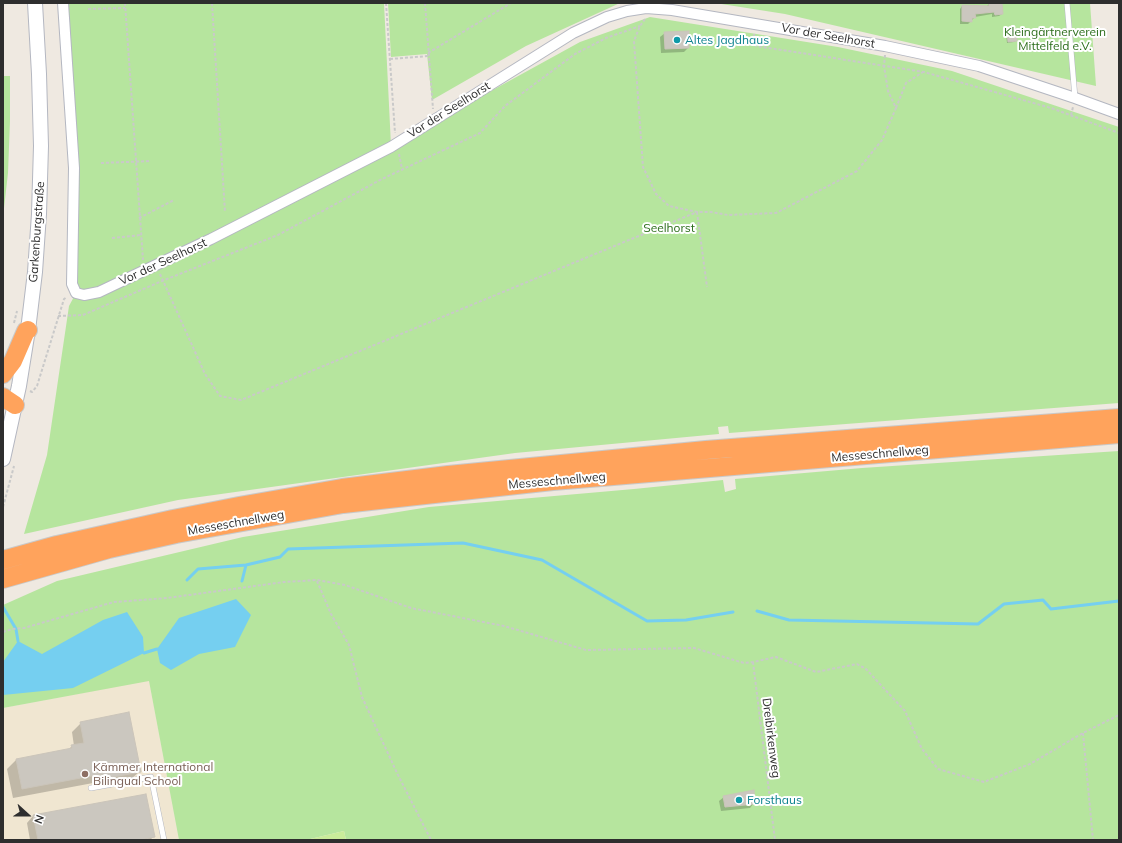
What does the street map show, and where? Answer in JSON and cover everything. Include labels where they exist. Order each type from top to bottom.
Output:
[{"type":"highway","points":[[3,374],[13,361],[26,331],[21,328]]},
{"type":"highway","name":"Messeschnellweg","points":[[3,560],[63,543],[173,518],[350,487],[508,469],[706,450],[1119,418]]},
{"type":"highway","name":"Messeschnellweg","points":[[3,579],[109,549],[176,534],[351,503],[553,481],[1119,434]]},
{"type":"main road","name":"Garkenburgstraße","points":[[3,459],[7,403],[36,258],[41,154],[35,3]]},
{"type":"street","points":[[63,3],[74,168],[72,284],[76,293]]},
{"type":"street","name":"Vor der Seelhorst","points":[[76,293],[84,295],[99,292],[260,215],[396,143],[573,34],[608,17],[627,11],[646,8],[672,10],[885,46],[979,66],[1119,114]]},
{"type":"lane","points":[[1068,3],[1075,98]]},
{"type":"lane","points":[[91,788],[151,777],[164,840]]},
{"type":"path","points":[[125,3],[143,260]]},
{"type":"path","points":[[212,3],[225,212]]},
{"type":"path","points":[[386,3],[396,143],[402,169]]},
{"type":"path","points":[[425,3],[434,121]]},
{"type":"path","points":[[428,53],[511,3]]},
{"type":"path","points":[[88,10],[126,8]]},
{"type":"path","points":[[646,8],[648,14],[640,26],[634,41],[643,167],[656,194],[670,206],[697,212],[728,214],[776,213],[857,171],[882,140],[906,83],[924,72]]},
{"type":"path","points":[[752,23],[756,46],[924,72],[1051,108],[1119,133]]},
{"type":"path","points":[[58,316],[83,315],[162,281],[278,235],[382,179],[480,133],[505,106],[575,54],[606,38],[640,26]]},
{"type":"path","points":[[885,46],[884,66],[888,91],[896,108]]},
{"type":"path","points":[[390,59],[429,56]]},
{"type":"path","points":[[101,163],[151,161]]},
{"type":"path","points":[[140,218],[174,200]]},
{"type":"path","points":[[156,265],[205,374],[220,396],[241,400],[697,212]]},
{"type":"path","points":[[697,212],[706,288]]},
{"type":"path","points":[[112,238],[141,236]]},
{"type":"path","points":[[30,392],[32,392],[37,386],[64,299],[76,293]]},
{"type":"path","points":[[18,309],[21,328]]},
{"type":"path","points":[[317,580],[331,614],[350,645],[362,697],[397,773],[431,840]]},
{"type":"path","points":[[3,632],[12,629],[24,628],[114,602],[166,598],[284,582],[317,580],[345,585],[411,608],[504,626],[586,650],[694,648],[744,663],[776,657],[816,672],[857,664],[866,669],[905,711],[922,749],[938,769],[984,782],[1030,764],[1083,733],[1119,715]]},
{"type":"path","name":"Dreibirkenweg","points":[[753,662],[775,840]]},
{"type":"path","points":[[1083,733],[1093,840]]},
{"type":"shaded area","name":"Kämmer International Bilingual School","points":[[149,680],[179,840],[3,840],[3,708]]},
{"type":"green space","name":"Seelhorst","points":[[63,3],[384,3],[391,146],[580,42],[650,17],[838,47],[952,71],[1119,127],[1119,403],[729,433],[728,426],[718,427],[719,434],[515,453],[178,500],[24,534],[47,455],[69,306],[76,293],[74,168]]},
{"type":"green space","points":[[388,3],[620,3],[526,46],[432,100],[427,54],[391,57]]},
{"type":"green space","name":"Kleingärtnerverein Mittelfeld e.V.","points":[[715,3],[1090,3],[1096,86],[785,14]]},
{"type":"green space","points":[[3,76],[10,76],[10,121],[8,173],[3,217]]},
{"type":"green space","points":[[1119,451],[1119,840],[346,840],[344,831],[306,840],[179,840],[149,681],[3,708],[3,605],[57,581],[243,537],[429,507],[723,480],[725,492],[736,489],[735,479],[862,468]]},
{"type":"green space","points":[[344,831],[346,840],[306,840]]},
{"type":"water","points":[[236,599],[251,615],[235,647],[199,654],[171,670],[160,663],[157,649],[179,618]]},
{"type":"water","points":[[127,612],[143,637],[144,653],[73,688],[3,695],[3,662],[18,641],[42,654],[103,620]]},
{"type":"building","points":[[989,3],[1002,3],[1003,14],[995,15],[994,12],[975,14],[976,18],[972,18],[972,22],[962,21],[962,5],[989,6]]},
{"type":"building","points":[[1016,30],[1017,41],[1008,42],[1007,31]]},
{"type":"building","name":"Altes Jagdhaus","points":[[689,31],[689,48],[665,49],[664,32]]},
{"type":"building","points":[[129,712],[141,772],[102,779],[102,774],[22,789],[16,759],[72,748],[71,745],[84,743],[80,722]]},
{"type":"building","name":"Forsthaus","points":[[754,790],[755,804],[725,807],[723,796]]},
{"type":"building","points":[[146,794],[155,837],[140,840],[38,840],[33,815]]},
{"type":"waterway","points":[[242,581],[246,565],[280,557],[288,549],[463,543],[542,560],[647,621],[686,620],[733,612]]},
{"type":"waterway","points":[[187,580],[198,569],[246,565]]},
{"type":"waterway","points":[[757,611],[789,620],[978,624],[1004,604],[1043,600],[1051,609],[1119,601]]},
{"type":"waterway","points":[[3,607],[16,629],[18,641]]},
{"type":"waterway","points":[[144,653],[157,649]]},
{"type":"place","name":"Altes Jagdhaus","points":[[677,40]]},
{"type":"place","name":"Kämmer International Bilingual School","points":[[85,774]]},
{"type":"place","name":"Forsthaus","points":[[739,800]]}]
